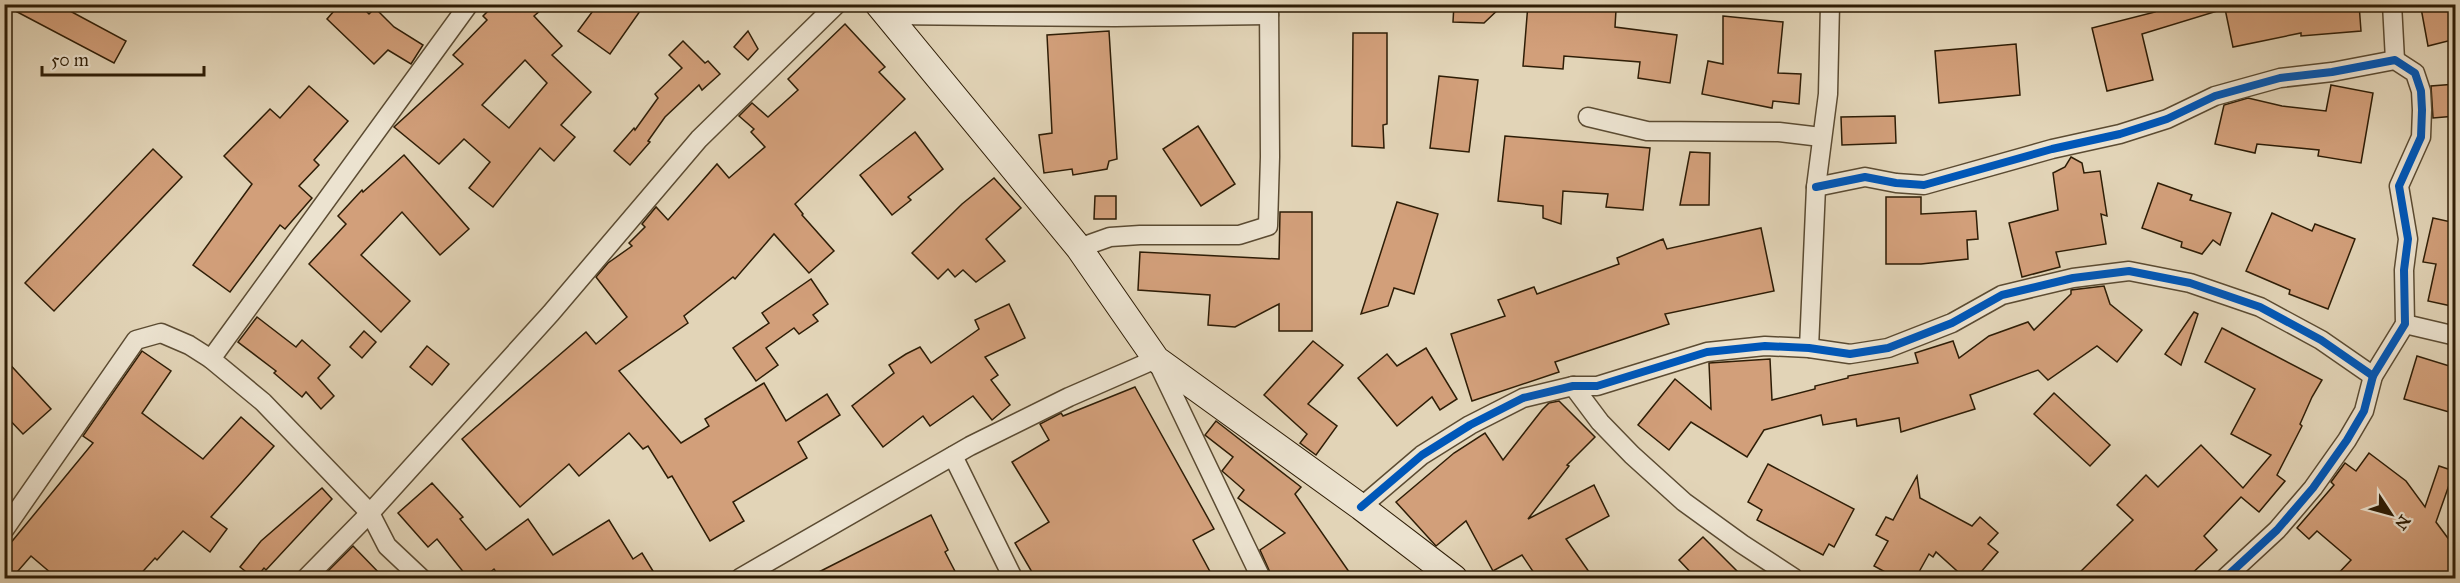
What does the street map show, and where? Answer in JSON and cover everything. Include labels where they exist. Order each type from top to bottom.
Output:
[{"type":"street","points":[[211,359],[469,4]]},
{"type":"street","points":[[306,579],[370,513],[551,313],[699,139],[837,4]]},
{"type":"street","points":[[1809,348],[1816,187],[1828,93],[1830,4]]},
{"type":"street","points":[[2392,4],[2395,60]]},
{"type":"street","points":[[882,10],[1115,17],[1269,10],[1268,226],[1239,235],[1110,237],[1079,248]]},
{"type":"street","points":[[882,10],[1079,248],[1156,359],[1260,579]]},
{"type":"street","points":[[1816,187],[1865,177],[1924,185],[2052,149],[2120,134],[2167,119],[2215,96],[2269,81],[2395,60],[2415,73],[2421,92],[2421,137],[2399,186],[2408,239],[2404,270],[2405,324],[2373,376],[2364,411],[2347,440],[2313,488],[2277,530],[2225,579]]},
{"type":"street","points":[[1588,117],[1647,131],[1779,132],[1821,137]]},
{"type":"street","points":[[1361,507],[1422,455],[1470,425],[1523,398],[1573,386],[1597,386],[1707,352],[1765,346],[1809,348],[1850,354],[1888,348],[1952,323],[2002,295],[2073,278],[2129,271],[2190,282],[2260,307],[2320,340],[2373,376]]},
{"type":"street","points":[[2405,324],[2456,336]]},
{"type":"street","points":[[4,530],[136,340],[161,333],[189,345],[211,359],[263,402],[370,513],[387,546],[421,579]]},
{"type":"street","points":[[740,579],[953,456],[1069,397],[1156,359]]},
{"type":"street","points":[[1156,359],[1361,507],[1454,579]]},
{"type":"street","points":[[1573,386],[1600,422],[1632,455],[1684,502],[1794,579]]},
{"type":"street","points":[[953,456],[1013,579]]},
{"type":"building","points":[[57,4],[126,41],[114,63],[4,5]]},
{"type":"building","points":[[340,4],[359,4],[369,14],[375,8],[394,27],[423,45],[411,64],[388,50],[374,64],[327,19]]},
{"type":"building","points":[[495,4],[548,4],[534,16],[562,46],[552,55],[591,92],[561,125],[575,137],[554,161],[540,148],[493,207],[469,188],[490,162],[464,139],[439,164],[394,127],[463,64],[453,55],[487,20],[483,16]],"holes":[[[525,60],[547,83],[509,128],[482,105]]]},
{"type":"building","points":[[598,4],[645,4],[610,54],[578,31]]},
{"type":"building","points":[[1454,4],[1504,4],[1484,23],[1453,22]]},
{"type":"building","points":[[1528,4],[1568,4],[1568,6],[1616,10],[1615,27],[1677,35],[1670,83],[1638,78],[1640,62],[1564,56],[1563,69],[1523,66]]},
{"type":"building","points":[[2153,4],[2224,4],[2224,9],[2142,34],[2153,80],[2107,91],[2092,28],[2155,12]]},
{"type":"building","points":[[2224,4],[2359,4],[2361,31],[2301,36],[2301,33],[2233,47]]},
{"type":"building","points":[[2437,4],[2456,4],[2456,39],[2428,46],[2421,8]]},
{"type":"building","points":[[1723,16],[1783,22],[1778,73],[1801,74],[1799,104],[1773,101],[1772,108],[1702,94],[1708,61],[1723,64]]},
{"type":"building","points":[[845,24],[885,67],[879,72],[905,99],[795,204],[834,251],[809,273],[774,234],[735,279],[733,277],[684,316],[688,323],[619,371],[681,443],[709,426],[705,419],[764,383],[786,421],[827,394],[840,415],[798,442],[807,458],[733,502],[744,521],[710,541],[672,476],[668,478],[648,446],[643,449],[629,433],[579,476],[569,464],[520,507],[462,439],[586,332],[596,344],[627,317],[596,277],[608,263],[632,246],[629,243],[645,227],[642,224],[656,207],[668,220],[717,164],[729,178],[765,147],[751,132],[754,129],[739,116],[752,103],[768,117],[798,90],[788,79]]},
{"type":"building","points":[[748,31],[758,49],[748,60],[734,47]]},
{"type":"building","points":[[1109,31],[1117,159],[1109,161],[1107,169],[1073,175],[1072,169],[1044,173],[1039,135],[1052,133],[1047,35]]},
{"type":"building","points":[[1353,33],[1387,33],[1387,124],[1383,125],[1384,148],[1352,146]]},
{"type":"building","points":[[683,41],[720,74],[702,90],[699,85],[665,117],[648,141],[650,142],[630,165],[614,151],[634,128],[635,130],[658,98],[655,94],[682,68],[669,55]]},
{"type":"building","points":[[2016,44],[2020,95],[1939,103],[1935,51]]},
{"type":"building","points":[[1439,76],[1478,80],[1469,152],[1430,148]]},
{"type":"building","points":[[2456,84],[2456,116],[2433,118],[2431,86]]},
{"type":"building","points":[[2331,85],[2373,93],[2361,163],[2318,156],[2319,150],[2257,144],[2255,153],[2215,144],[2224,105],[2248,98],[2282,106],[2326,111]]},
{"type":"building","points":[[309,86],[348,121],[314,160],[319,165],[299,186],[312,198],[285,229],[280,225],[230,292],[193,265],[252,184],[224,156],[270,109],[280,118]]},
{"type":"building","points":[[1895,116],[1896,143],[1842,145],[1841,117]]},
{"type":"building","points":[[1198,126],[1235,184],[1201,206],[1163,149]]},
{"type":"building","points":[[915,132],[943,169],[908,197],[911,200],[892,215],[860,175]]},
{"type":"building","points":[[1505,136],[1650,148],[1643,210],[1606,207],[1608,194],[1563,191],[1561,224],[1543,218],[1543,206],[1498,201]]},
{"type":"building","points":[[153,149],[182,177],[54,311],[25,283]]},
{"type":"building","points":[[1690,152],[1710,153],[1709,205],[1680,205]]},
{"type":"building","points":[[404,155],[469,229],[440,255],[402,212],[361,255],[410,301],[381,332],[309,264],[346,224],[338,216],[362,190],[363,192]]},
{"type":"building","points":[[2071,157],[2082,163],[2084,173],[2100,171],[2107,216],[2101,214],[2106,244],[2056,252],[2060,267],[2022,277],[2009,223],[2058,210],[2053,173],[2065,167]]},
{"type":"building","points":[[994,178],[1021,208],[986,239],[1005,261],[976,282],[963,270],[955,277],[948,269],[938,279],[912,253],[962,204]]},
{"type":"building","points":[[2158,183],[2192,195],[2190,200],[2231,213],[2220,245],[2213,240],[2202,254],[2181,247],[2182,242],[2142,228]]},
{"type":"building","points":[[1095,196],[1116,196],[1116,219],[1094,219]]},
{"type":"building","points":[[1886,197],[1921,197],[1921,214],[1976,211],[1978,239],[1967,240],[1968,259],[1921,264],[1886,264]]},
{"type":"building","points":[[1397,202],[1438,214],[1414,294],[1394,288],[1388,306],[1361,314]]},
{"type":"building","points":[[1280,212],[1312,212],[1312,331],[1279,331],[1279,304],[1235,327],[1208,325],[1210,295],[1138,290],[1140,252],[1279,259]]},
{"type":"building","points":[[2272,213],[2312,231],[2315,224],[2355,239],[2328,309],[2289,294],[2290,290],[2246,271]]},
{"type":"building","points":[[2433,218],[2456,223],[2456,307],[2428,301],[2436,264],[2423,262]]},
{"type":"building","points":[[1761,228],[1774,291],[1665,314],[1669,324],[1555,362],[1559,372],[1472,401],[1451,334],[1505,316],[1498,300],[1534,287],[1537,294],[1619,264],[1617,258],[1663,239],[1667,249]]},
{"type":"building","points":[[811,279],[828,304],[813,315],[818,321],[799,334],[794,328],[766,348],[778,365],[756,381],[733,348],[769,323],[762,313]]},
{"type":"building","points":[[2104,286],[2110,304],[2142,330],[2117,362],[2097,346],[2048,380],[2038,370],[1970,395],[1975,409],[1901,432],[1899,418],[1857,426],[1856,419],[1823,425],[1821,415],[1764,430],[1747,457],[1691,422],[1669,450],[1638,425],[1675,379],[1711,409],[1709,363],[1770,359],[1772,400],[1815,389],[1815,386],[1848,378],[1848,376],[1918,363],[1915,353],[1953,341],[1959,358],[1989,336],[2028,322],[2034,330],[2071,294],[2071,290]]},
{"type":"building","points":[[1009,304],[1025,338],[985,357],[998,375],[991,380],[1010,405],[992,420],[973,396],[930,426],[923,416],[883,447],[852,406],[894,373],[889,365],[920,347],[931,363],[979,329],[975,320]]},
{"type":"building","points":[[2194,312],[2198,314],[2181,365],[2165,354]]},
{"type":"building","points":[[257,317],[296,347],[302,340],[330,365],[318,378],[334,396],[321,409],[306,392],[302,397],[274,373],[276,371],[238,342]]},
{"type":"building","points":[[2222,328],[2322,380],[2277,475],[2285,481],[2259,512],[2241,497],[2204,536],[2217,550],[2186,579],[2073,579],[2133,520],[2117,505],[2146,475],[2158,487],[2201,445],[2243,488],[2271,455],[2231,434],[2255,389],[2205,362]]},
{"type":"building","points":[[364,331],[376,342],[362,358],[350,347]]},
{"type":"building","points":[[1313,341],[1343,365],[1308,404],[1337,426],[1316,455],[1300,443],[1307,434],[1264,395]]},
{"type":"building","points":[[427,346],[449,364],[432,385],[410,367]]},
{"type":"building","points":[[1426,348],[1457,399],[1440,410],[1432,397],[1397,426],[1358,378],[1387,354],[1397,366]]},
{"type":"building","points":[[142,351],[171,371],[142,413],[203,459],[241,417],[274,446],[211,517],[227,529],[210,552],[183,531],[136,579],[58,579],[31,556],[11,579],[4,579],[4,551],[93,443],[83,436]]},
{"type":"building","points":[[2417,356],[2456,368],[2456,414],[2404,399]]},
{"type":"building","points":[[4,358],[51,409],[23,434],[4,414]]},
{"type":"building","points":[[1135,387],[1214,529],[1193,540],[1214,579],[1036,579],[1015,543],[1049,522],[1012,462],[1049,440],[1040,424],[1061,413],[1063,416]]},
{"type":"building","points":[[2054,393],[2110,445],[2090,466],[2034,414]]},
{"type":"building","points":[[1559,401],[1595,437],[1567,465],[1569,466],[1528,519],[1594,485],[1609,516],[1566,539],[1594,579],[1538,579],[1522,555],[1493,571],[1466,521],[1436,546],[1396,502],[1454,453],[1485,433],[1503,460],[1542,410],[1549,403]]},
{"type":"building","points":[[1216,421],[1301,487],[1295,494],[1354,579],[1273,579],[1260,550],[1285,533],[1238,498],[1244,490],[1222,471],[1233,457],[1205,435]]},
{"type":"building","points":[[2369,453],[2406,481],[2425,507],[2439,466],[2454,471],[2436,522],[2456,549],[2456,579],[2333,579],[2351,560],[2317,531],[2309,539],[2297,528],[2334,485],[2331,482],[2345,463],[2356,471]]},
{"type":"building","points":[[1768,464],[1854,509],[1834,547],[1829,544],[1823,555],[1757,520],[1762,510],[1748,502]]},
{"type":"building","points":[[1917,476],[1920,498],[1972,526],[1980,517],[1998,533],[1988,544],[1998,552],[1975,579],[1966,579],[1936,552],[1933,557],[1929,554],[1915,579],[1898,579],[1874,566],[1888,541],[1876,535],[1886,517],[1893,520]]},
{"type":"building","points":[[432,483],[463,517],[460,519],[486,550],[528,519],[553,555],[609,520],[633,559],[642,553],[653,571],[641,579],[501,579],[494,569],[482,579],[469,579],[437,539],[428,547],[398,513]]},
{"type":"building","points":[[322,488],[332,499],[266,570],[264,568],[255,579],[240,567],[261,541]]},
{"type":"building","points":[[931,515],[948,550],[945,552],[959,579],[805,579]]},
{"type":"building","points":[[1703,537],[1745,579],[1697,579],[1679,560]]},
{"type":"building","points":[[353,546],[385,579],[331,579],[326,573]]},
{"type":"cycle path","points":[[1816,187],[1865,177],[1924,185],[2052,149],[2120,134],[2167,119],[2215,96],[2280,78],[2332,72],[2395,60],[2415,73],[2421,91],[2421,137],[2399,186],[2408,239],[2404,270],[2405,324],[2373,376],[2364,411],[2347,440],[2313,488],[2277,530],[2225,578]]},
{"type":"cycle path","points":[[1361,507],[1422,455],[1470,425],[1523,398],[1573,386],[1597,386],[1707,352],[1765,346],[1809,348],[1850,354],[1888,348],[1952,323],[2002,295],[2073,278],[2129,271],[2190,283],[2260,307],[2321,340],[2373,376]]}]
